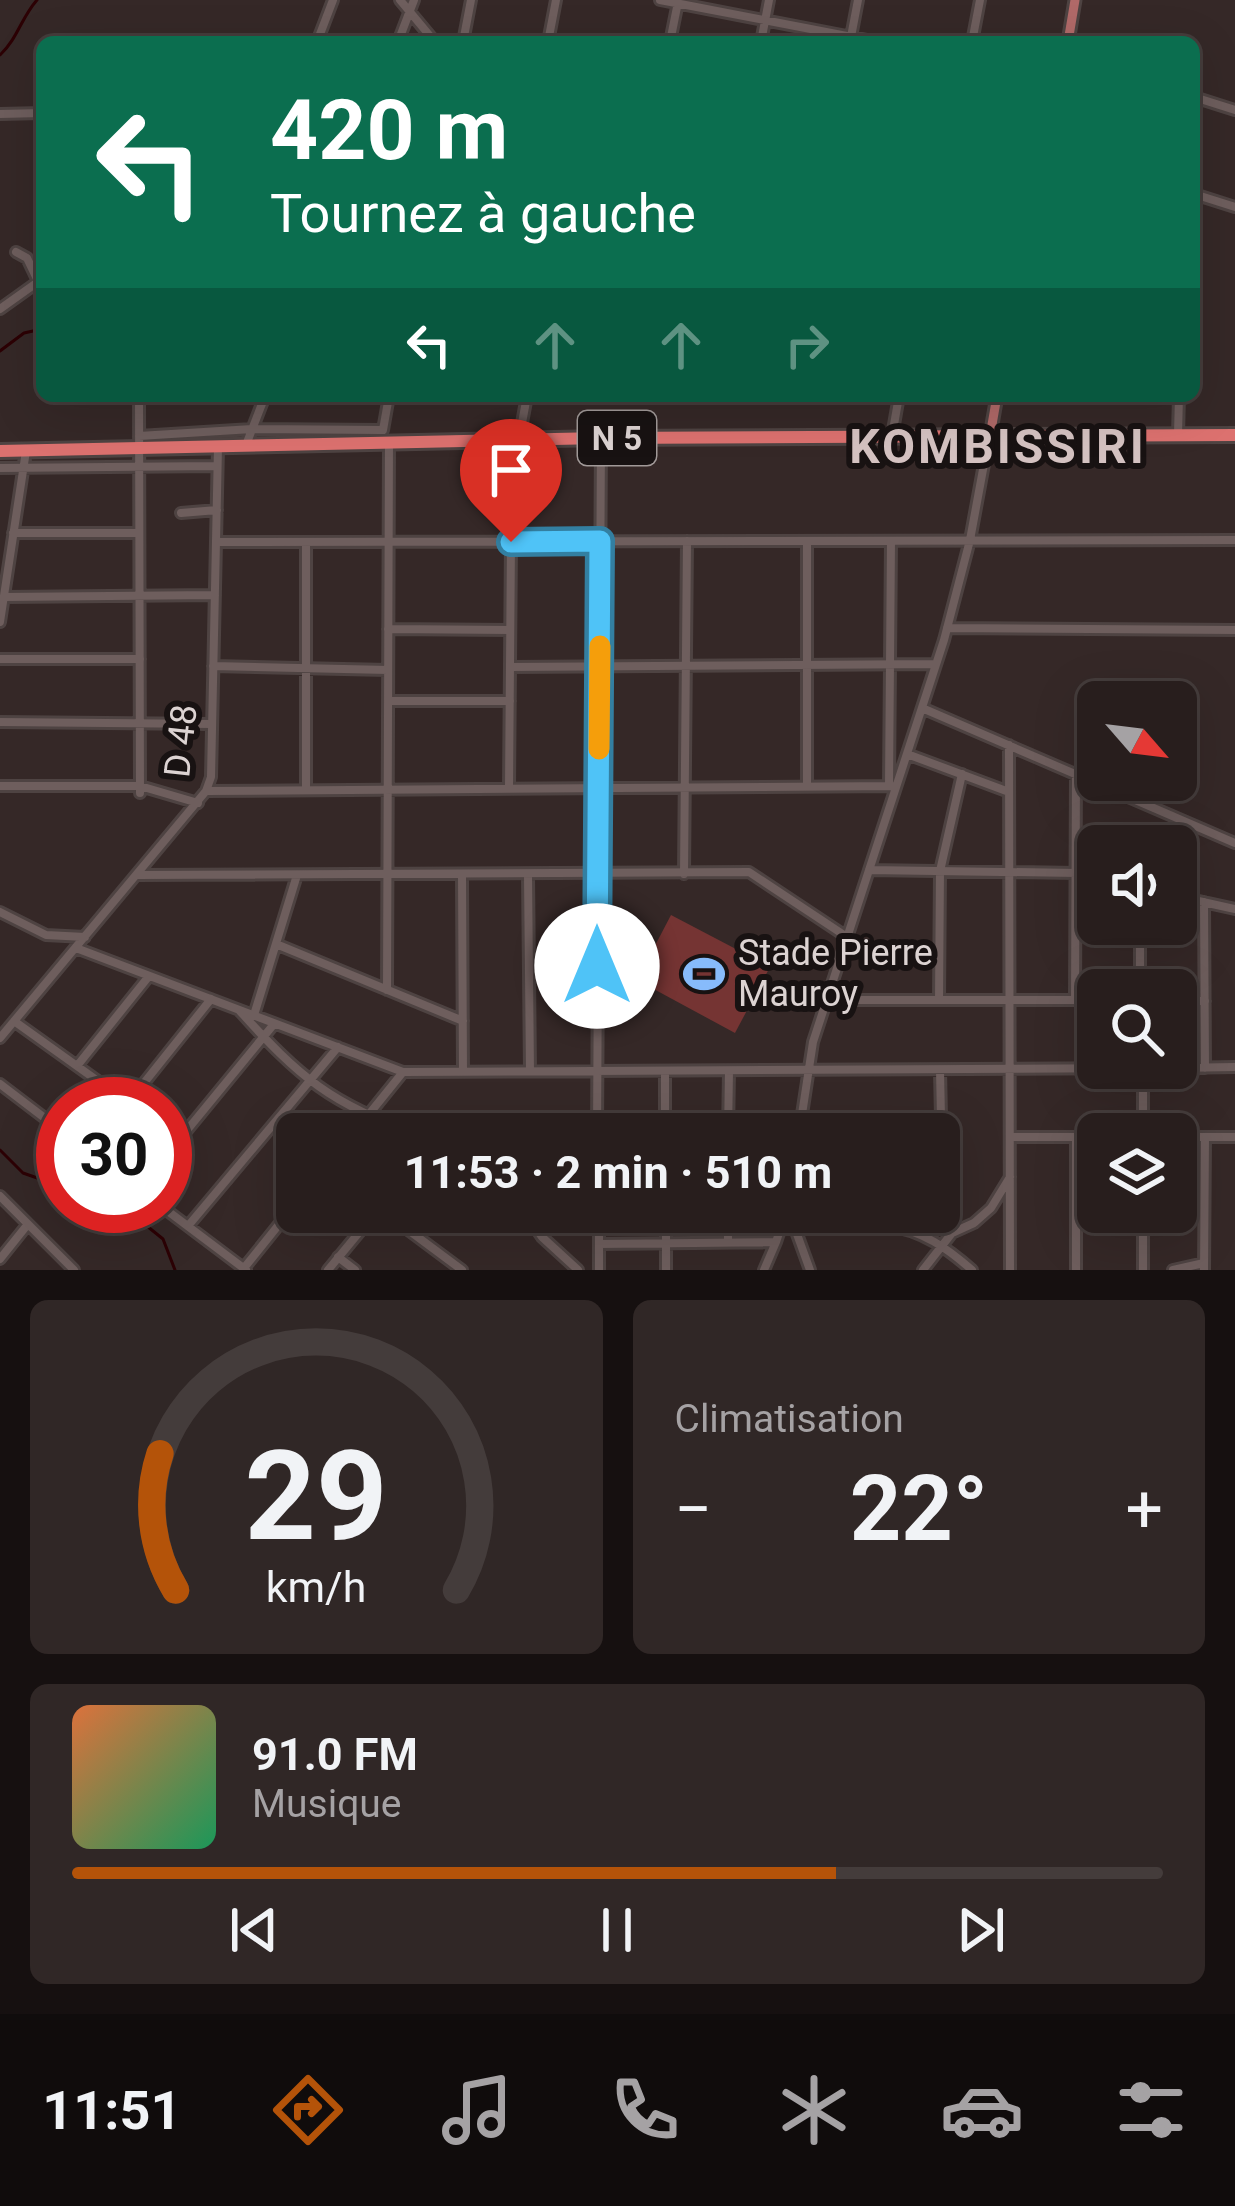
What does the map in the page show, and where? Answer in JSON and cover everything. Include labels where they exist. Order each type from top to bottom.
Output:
[{"type":"highway","name":"N 5","points":[[0,452],[139,442],[218,447],[384,438],[1235,435]]},
{"type":"main road","points":[[1069,36],[1075,0]]},
{"type":"main road","points":[[989,436],[997,402]]},
{"type":"street","points":[[319,36],[333,0]]},
{"type":"street","points":[[400,0],[412,5],[431,36]]},
{"type":"street","points":[[464,36],[471,0]]},
{"type":"street","points":[[549,36],[556,0]]},
{"type":"street","points":[[660,0],[837,36]]},
{"type":"street","points":[[762,36],[769,0]]},
{"type":"street","points":[[851,36],[858,0]]},
{"type":"street","points":[[973,36],[980,0]]},
{"type":"street","points":[[671,36],[678,2]]},
{"type":"street","points":[[400,36],[412,5]]},
{"type":"street","points":[[1200,99],[1235,110]]},
{"type":"street","points":[[0,114],[36,113]]},
{"type":"street","points":[[1200,196],[1235,207]]},
{"type":"street","points":[[16,251],[36,273]]},
{"type":"street","points":[[0,309],[36,283]]},
{"type":"street","points":[[139,402],[140,790]]},
{"type":"street","points":[[246,446],[263,402]]},
{"type":"street","points":[[387,990],[384,438],[388,402]]},
{"type":"street","points":[[518,441],[526,402]]},
{"type":"street","points":[[892,436],[898,402]]},
{"type":"street","points":[[1178,436],[1179,402]]},
{"type":"street","points":[[139,442],[252,429],[384,438]]},
{"type":"street","points":[[802,1113],[827,1000],[947,628],[970,540],[989,436]]},
{"type":"street","points":[[597,1113],[601,438]]},
{"type":"street","name":"D 48","points":[[0,1038],[206,791],[211,776],[218,447]]},
{"type":"street","points":[[0,622],[3,578],[26,451]]},
{"type":"street","points":[[0,468],[217,466]]},
{"type":"street","points":[[181,513],[217,510]]},
{"type":"street","points":[[13,533],[140,533]]},
{"type":"street","points":[[216,542],[1235,540]]},
{"type":"street","points":[[684,874],[687,541]]},
{"type":"street","points":[[807,541],[807,786]]},
{"type":"street","points":[[891,541],[893,786]]},
{"type":"street","points":[[306,542],[306,790]]},
{"type":"street","points":[[509,788],[511,542]]},
{"type":"street","points":[[4,597],[215,595]]},
{"type":"street","points":[[947,628],[1235,630]]},
{"type":"street","points":[[388,629],[510,630]]},
{"type":"street","points":[[0,659],[140,659]]},
{"type":"street","points":[[510,667],[936,664]]},
{"type":"street","points":[[214,666],[388,670]]},
{"type":"street","points":[[388,701],[510,701]]},
{"type":"street","points":[[922,708],[1235,843]]},
{"type":"street","points":[[0,722],[212,724]]},
{"type":"street","points":[[1009,746],[1010,1270]]},
{"type":"street","points":[[907,754],[1009,792]]},
{"type":"street","points":[[939,1000],[940,872],[962,774]]},
{"type":"street","points":[[827,1000],[1075,1000],[1076,774]]},
{"type":"street","points":[[0,786],[140,790],[197,803]]},
{"type":"street","points":[[206,791],[893,786]]},
{"type":"street","points":[[869,870],[1077,873]]},
{"type":"street","points":[[137,875],[748,872],[848,937]]},
{"type":"street","points":[[254,1016],[296,875]]},
{"type":"street","points":[[462,875],[463,1071]]},
{"type":"street","points":[[529,875],[530,1071]]},
{"type":"street","points":[[1197,900],[1235,909]]},
{"type":"street","points":[[1204,902],[1204,1068]]},
{"type":"street","points":[[0,912],[46,935],[85,937]]},
{"type":"street","points":[[276,944],[463,1021]]},
{"type":"street","points":[[76,948],[404,1072],[1077,1069]]},
{"type":"street","points":[[77,1066],[149,976]]},
{"type":"street","points":[[150,1077],[212,999]]},
{"type":"street","points":[[1197,1001],[1204,1001]]},
{"type":"street","points":[[238,1009],[308,1082],[360,1113]]},
{"type":"street","points":[[14,1021],[92,1077]]},
{"type":"street","points":[[192,1124],[275,1023]]},
{"type":"street","points":[[192,1221],[338,1047]]},
{"type":"street","points":[[1197,1068],[1235,1067]]},
{"type":"street","points":[[940,1070],[941,1113]]},
{"type":"street","points":[[665,1071],[665,1113]]},
{"type":"street","points":[[728,1113],[729,1071]]},
{"type":"street","points":[[370,1113],[404,1072]]},
{"type":"street","points":[[0,1084],[36,1111]]},
{"type":"street","points":[[1010,1137],[1076,1137],[1076,1270]]},
{"type":"street","points":[[1197,1137],[1235,1137]]},
{"type":"street","points":[[1174,1270],[1204,1266],[1205,1137]]},
{"type":"street","points":[[923,1270],[942,1244],[991,1208],[1010,1177]]},
{"type":"street","points":[[0,1196],[74,1270]]},
{"type":"street","points":[[0,1258],[28,1224]]},
{"type":"street","points":[[192,1229],[245,1269],[276,1229]]},
{"type":"street","points":[[328,1270],[360,1233]]},
{"type":"street","points":[[410,1233],[462,1270]]},
{"type":"street","points":[[539,1233],[578,1270]]},
{"type":"street","points":[[599,1233],[599,1270]]},
{"type":"street","points":[[666,1233],[666,1270]]},
{"type":"street","points":[[728,1233],[728,1242]]},
{"type":"street","points":[[767,1270],[780,1233]]},
{"type":"street","points":[[796,1233],[810,1270]]},
{"type":"street","points":[[911,1233],[942,1244],[973,1270]]},
{"type":"street","points":[[1143,1233],[1143,1270]]},
{"type":"street","points":[[599,1244],[776,1242]]},
{"type":"street","points":[[338,1257],[356,1270]]},
{"type":"shaded area","name":"Stade Pierre Mauroy","points":[[671,915],[770,967],[735,1033],[637,980]]},
{"type":"waterway","points":[[0,55],[37,0]]},
{"type":"waterway","points":[[0,351],[24,333],[36,330]]},
{"type":"waterway","points":[[0,1150],[23,1173],[36,1178]]},
{"type":"waterway","points":[[156,1233],[163,1239],[175,1270]]},
{"type":"slow traffic","points":[[599,749],[600,646]]},
{"type":"place","name":"Stade Pierre Mauroy","points":[[704,974]]},
{"type":"district","name":"KOMBISSIRI","points":[[998,446]]},
{"type":"route","points":[[511,542],[600,541],[597,966]]}]
